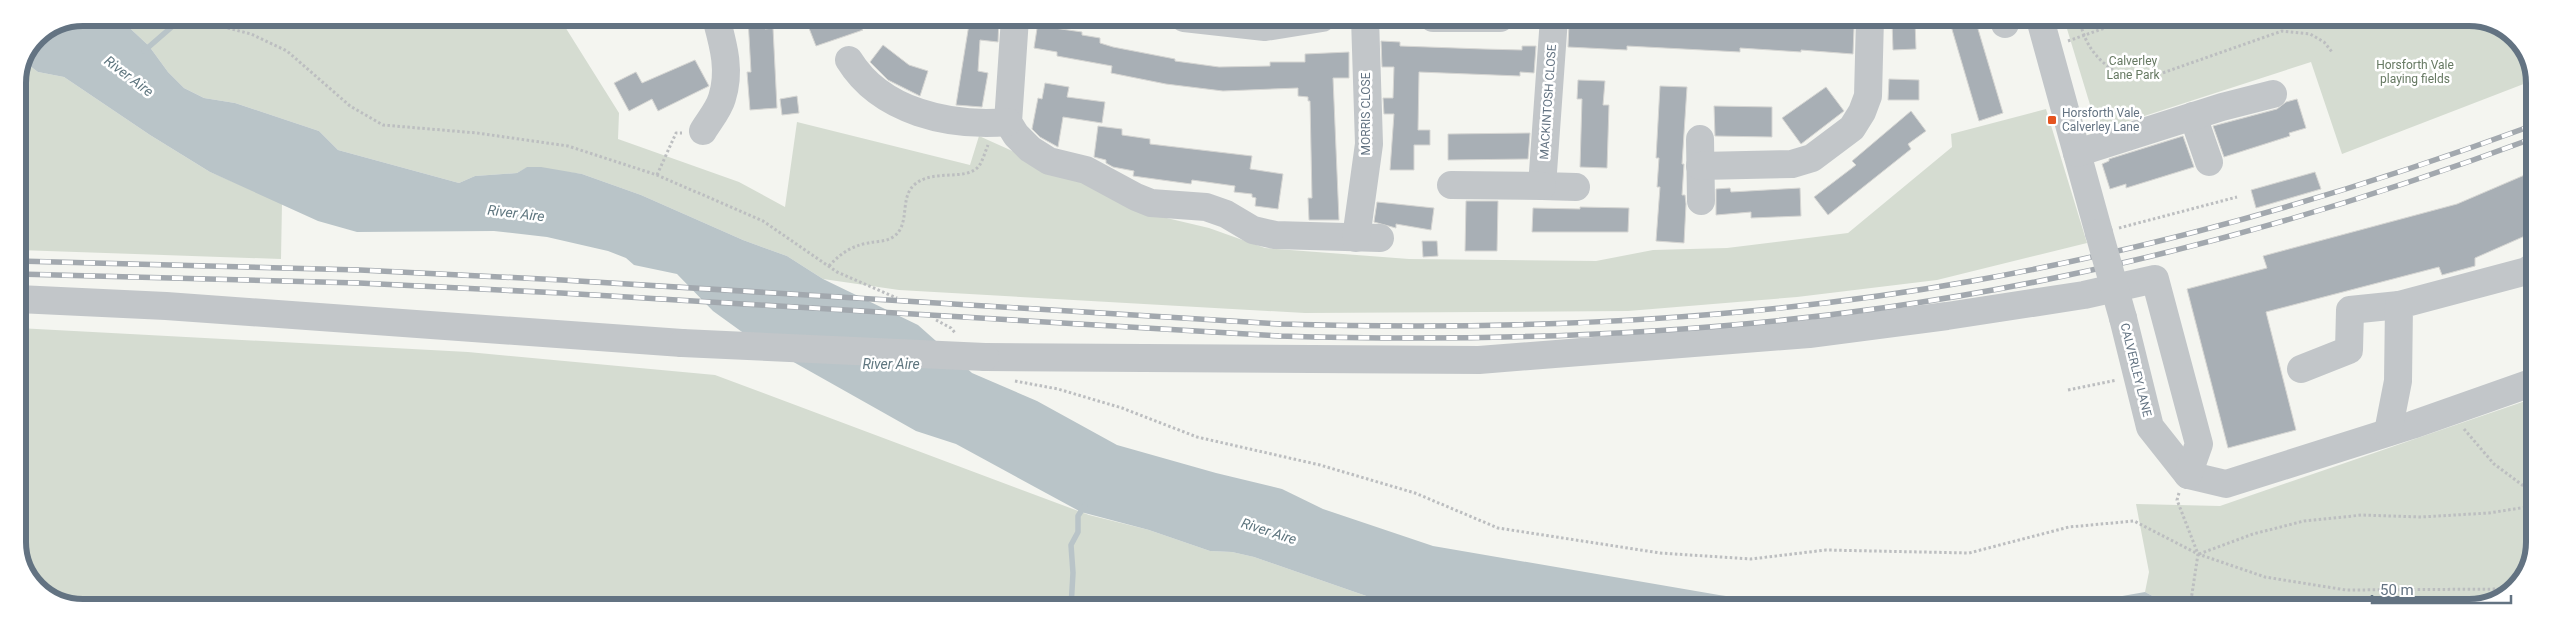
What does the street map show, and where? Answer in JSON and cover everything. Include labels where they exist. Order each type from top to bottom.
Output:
[{"type":"street","points":[[689,132],[722,99],[726,76],[725,49],[718,26]]},
{"type":"street","points":[[849,60],[860,77],[883,96],[905,108],[975,123],[1008,122],[1014,26]]},
{"type":"street","name":"MORRIS CLOSE","points":[[1008,122],[1016,135],[1025,144],[1049,161],[1086,170],[1151,203],[1206,207],[1226,214],[1253,230],[1275,235],[1368,238],[1366,26]]},
{"type":"street","name":"MACKINTOSH CLOSE","points":[[1542,186],[1553,26]]},
{"type":"street","points":[[1701,201],[1700,152],[1792,164],[1812,158],[1852,128],[1862,112],[1868,96],[1870,26]]},
{"type":"street","name":"CALVERLEY LANE","points":[[2042,26],[2123,318],[2150,427],[2188,475]]},
{"type":"street","points":[[2077,153],[2222,107],[2273,94]]},
{"type":"street","points":[[2193,116],[2209,162]]},
{"type":"street","points":[[1451,184],[1576,187]]},
{"type":"street","points":[[2301,369],[2349,350],[2350,310],[2399,305],[2526,271]]},
{"type":"street","points":[[26,299],[166,306],[682,343],[985,357],[1479,360],[1809,334],[1996,309],[2084,295],[2156,279],[2199,444],[2188,475],[2226,484],[2450,412],[2526,385]]},
{"type":"street","points":[[2388,432],[2398,381],[2399,305]]},
{"type":"path","points":[[220,26],[251,34],[287,51],[350,106],[383,125],[477,133],[568,146],[657,175],[763,220],[836,272],[897,298]]},
{"type":"path","points":[[2081,26],[2082,35],[2094,54],[2113,70],[2130,78],[2152,77],[2282,31],[2310,34],[2324,42],[2332,52]]},
{"type":"path","points":[[2048,48],[2110,26]]},
{"type":"path","points":[[829,266],[839,255],[851,248],[884,240],[897,234],[903,221],[907,195],[914,186],[934,175],[968,173],[974,170],[979,165],[989,144],[1008,122]]},
{"type":"path","points":[[657,175],[689,132]]},
{"type":"path","points":[[2129,225],[2237,197]]},
{"type":"path","points":[[2068,390],[2137,376]]},
{"type":"path","points":[[1122,408],[1197,437],[1320,465],[1415,493],[1498,528],[1660,553],[1751,558],[1826,550],[1969,553],[2069,526],[2134,521],[2198,554],[2265,578],[2346,590],[2500,589]]},
{"type":"path","points":[[2450,412],[2494,464],[2526,488]]},
{"type":"path","points":[[2188,475],[2177,500],[2198,554],[2191,599]]},
{"type":"path","points":[[2198,554],[2252,534],[2304,521],[2362,515],[2421,517],[2489,513],[2526,507]]},
{"type":"green space","points":[[128,26],[565,26],[619,113],[618,139],[739,182],[785,207],[797,122],[970,165],[979,136],[1080,181],[1137,211],[1209,228],[1265,248],[1409,259],[1596,261],[1653,250],[1727,248],[1848,233],[1952,147],[1951,134],[2046,109],[2087,243],[1937,280],[1797,297],[1628,311],[1305,313],[899,290],[823,279],[787,256],[743,240],[641,195],[582,174],[528,167],[517,173],[475,176],[459,183],[338,150],[319,131],[235,103],[204,98],[184,88],[168,72],[149,46]]},
{"type":"green space","points":[[2066,26],[2480,27],[2497,34],[2512,46],[2524,69],[2526,80],[2526,83],[2342,154],[2311,62],[2098,131]]},
{"type":"green space","points":[[30,66],[38,72],[64,77],[150,135],[210,172],[282,203],[281,259],[26,250],[26,84]]},
{"type":"green space","points":[[26,328],[468,352],[715,375],[1089,515],[1149,530],[1210,551],[1232,552],[1254,557],[1375,599],[72,598],[55,591],[40,579],[27,553]]},
{"type":"green space","points":[[2526,401],[2525,553],[2512,579],[2503,587],[2487,596],[2468,599],[2158,599],[2145,592],[2149,572],[2136,504],[2220,506]]},
{"type":"water","name":"River Aire","points":[[128,26],[149,46],[168,72],[184,88],[204,98],[235,103],[319,131],[338,150],[459,183],[475,176],[517,173],[527,167],[541,167],[582,174],[641,195],[743,240],[787,256],[823,279],[918,325],[972,373],[1037,401],[1117,445],[1216,473],[1282,489],[1323,509],[1433,546],[1747,599],[1375,599],[1254,557],[1232,552],[1210,551],[1149,530],[1081,512],[956,444],[916,431],[749,337],[713,311],[677,274],[634,265],[626,258],[608,251],[547,237],[494,231],[357,232],[318,221],[210,172],[150,135],[64,77],[38,72],[30,66],[36,52],[52,36],[72,27]]},
{"type":"water","points":[[2145,592],[2158,599],[2105,599]]},
{"type":"building","points":[[748,26],[765,26],[765,29],[773,28],[777,108],[750,110],[747,72],[751,72]]},
{"type":"building","points":[[808,26],[858,26],[863,30],[816,46]]},
{"type":"building","points":[[969,26],[999,26],[998,42],[980,40],[978,71],[988,73],[982,107],[956,105]]},
{"type":"building","points":[[1037,26],[1054,26],[1054,28],[1082,32],[1082,35],[1100,38],[1100,43],[1113,47],[1175,59],[1175,61],[1219,67],[1270,66],[1270,62],[1305,62],[1305,54],[1349,52],[1349,78],[1333,78],[1339,220],[1309,220],[1308,198],[1312,198],[1310,101],[1308,101],[1308,97],[1298,96],[1298,88],[1223,91],[1166,84],[1111,73],[1112,66],[1057,56],[1057,52],[1034,48]]},
{"type":"building","points":[[1569,26],[1760,26],[1854,28],[1853,54],[1740,48],[1740,52],[1627,46],[1627,50],[1568,47]]},
{"type":"building","points":[[1892,26],[1915,26],[1916,49],[1893,50]]},
{"type":"building","points":[[1951,26],[1977,26],[2003,113],[1979,121]]},
{"type":"building","points":[[1381,41],[1400,42],[1400,46],[1483,49],[1522,50],[1522,46],[1536,46],[1534,73],[1520,72],[1520,76],[1419,72],[1418,130],[1430,130],[1430,145],[1414,145],[1414,170],[1390,170],[1394,114],[1384,114],[1383,98],[1393,98],[1394,67],[1382,67]]},
{"type":"building","points":[[883,45],[909,65],[928,71],[920,96],[888,80],[870,62]]},
{"type":"building","points":[[695,60],[709,86],[658,111],[652,99],[629,111],[614,83],[636,72],[642,83]]},
{"type":"building","points":[[1889,79],[1919,80],[1919,100],[1888,100]]},
{"type":"building","points":[[1578,80],[1605,81],[1603,105],[1609,105],[1607,168],[1580,167],[1582,99],[1577,99]]},
{"type":"building","points":[[1045,83],[1069,87],[1067,97],[1105,102],[1102,123],[1063,117],[1058,147],[1040,137],[1032,129],[1038,98],[1042,99]]},
{"type":"building","points":[[1660,86],[1687,87],[1682,164],[1684,164],[1682,195],[1685,195],[1686,204],[1684,243],[1656,241],[1660,187],[1657,187],[1659,158],[1656,158]]},
{"type":"building","points":[[1826,87],[1844,111],[1801,144],[1782,118]]},
{"type":"building","points":[[797,96],[799,113],[782,115],[780,99]]},
{"type":"building","points":[[2297,99],[2306,128],[2289,133],[2290,136],[2224,157],[2213,126],[2277,109],[2286,102]]},
{"type":"building","points":[[1714,106],[1772,107],[1772,137],[1715,136]]},
{"type":"building","points":[[1911,111],[1926,131],[1908,144],[1911,149],[1828,215],[1814,197],[1856,165],[1852,161]]},
{"type":"building","points":[[1098,126],[1122,129],[1122,135],[1150,139],[1150,144],[1252,156],[1250,169],[1283,174],[1278,209],[1255,206],[1256,198],[1252,197],[1252,194],[1234,192],[1235,186],[1192,180],[1191,184],[1133,176],[1134,171],[1113,167],[1106,163],[1106,160],[1094,157]]},
{"type":"building","points":[[1530,133],[1528,159],[1448,160],[1448,134]]},
{"type":"building","points":[[2183,136],[2194,167],[2126,188],[2126,184],[2110,189],[2102,164],[2109,161],[2109,159]]},
{"type":"building","points":[[2315,172],[2321,189],[2256,208],[2251,190]]},
{"type":"building","points":[[2526,174],[2526,236],[2475,258],[2475,266],[2442,275],[2439,267],[2266,312],[2296,430],[2228,448],[2187,289],[2267,268],[2263,256],[2457,204]]},
{"type":"building","points":[[1730,188],[1731,192],[1800,188],[1801,216],[1751,218],[1751,212],[1716,215],[1716,189]]},
{"type":"building","points":[[1466,201],[1498,201],[1497,251],[1465,251]]},
{"type":"building","points":[[1377,202],[1434,208],[1431,230],[1396,224],[1396,228],[1374,222]]},
{"type":"building","points":[[1580,207],[1629,208],[1628,232],[1532,232],[1533,208],[1580,209]]},
{"type":"building","points":[[1422,241],[1437,241],[1438,256],[1423,257]]},
{"type":"waterway","points":[[144,51],[173,26]]},
{"type":"waterway","points":[[1071,599],[1073,573],[1071,545],[1078,532],[1078,516],[1085,505]]},
{"type":"railway","points":[[26,261],[360,270],[562,280],[1280,324],[1453,326],[1627,321],[1800,306],[1886,295],[1972,281],[2115,252],[2327,195],[2526,128]]},
{"type":"railway","points":[[26,274],[359,283],[561,293],[1279,336],[1354,338],[1506,337],[1657,331],[1732,325],[1882,308],[2048,279],[2213,241],[2294,218],[2375,193],[2526,141]]},
{"type":"place","name":"Horsforth Vale, Calverley Lane","points":[[2052,120]]},
{"type":"park label","name":"Calverley Lane Park","points":[[2133,68]]},
{"type":"park label","name":"Horsforth Vale playing fields","points":[[2415,72]]}]
